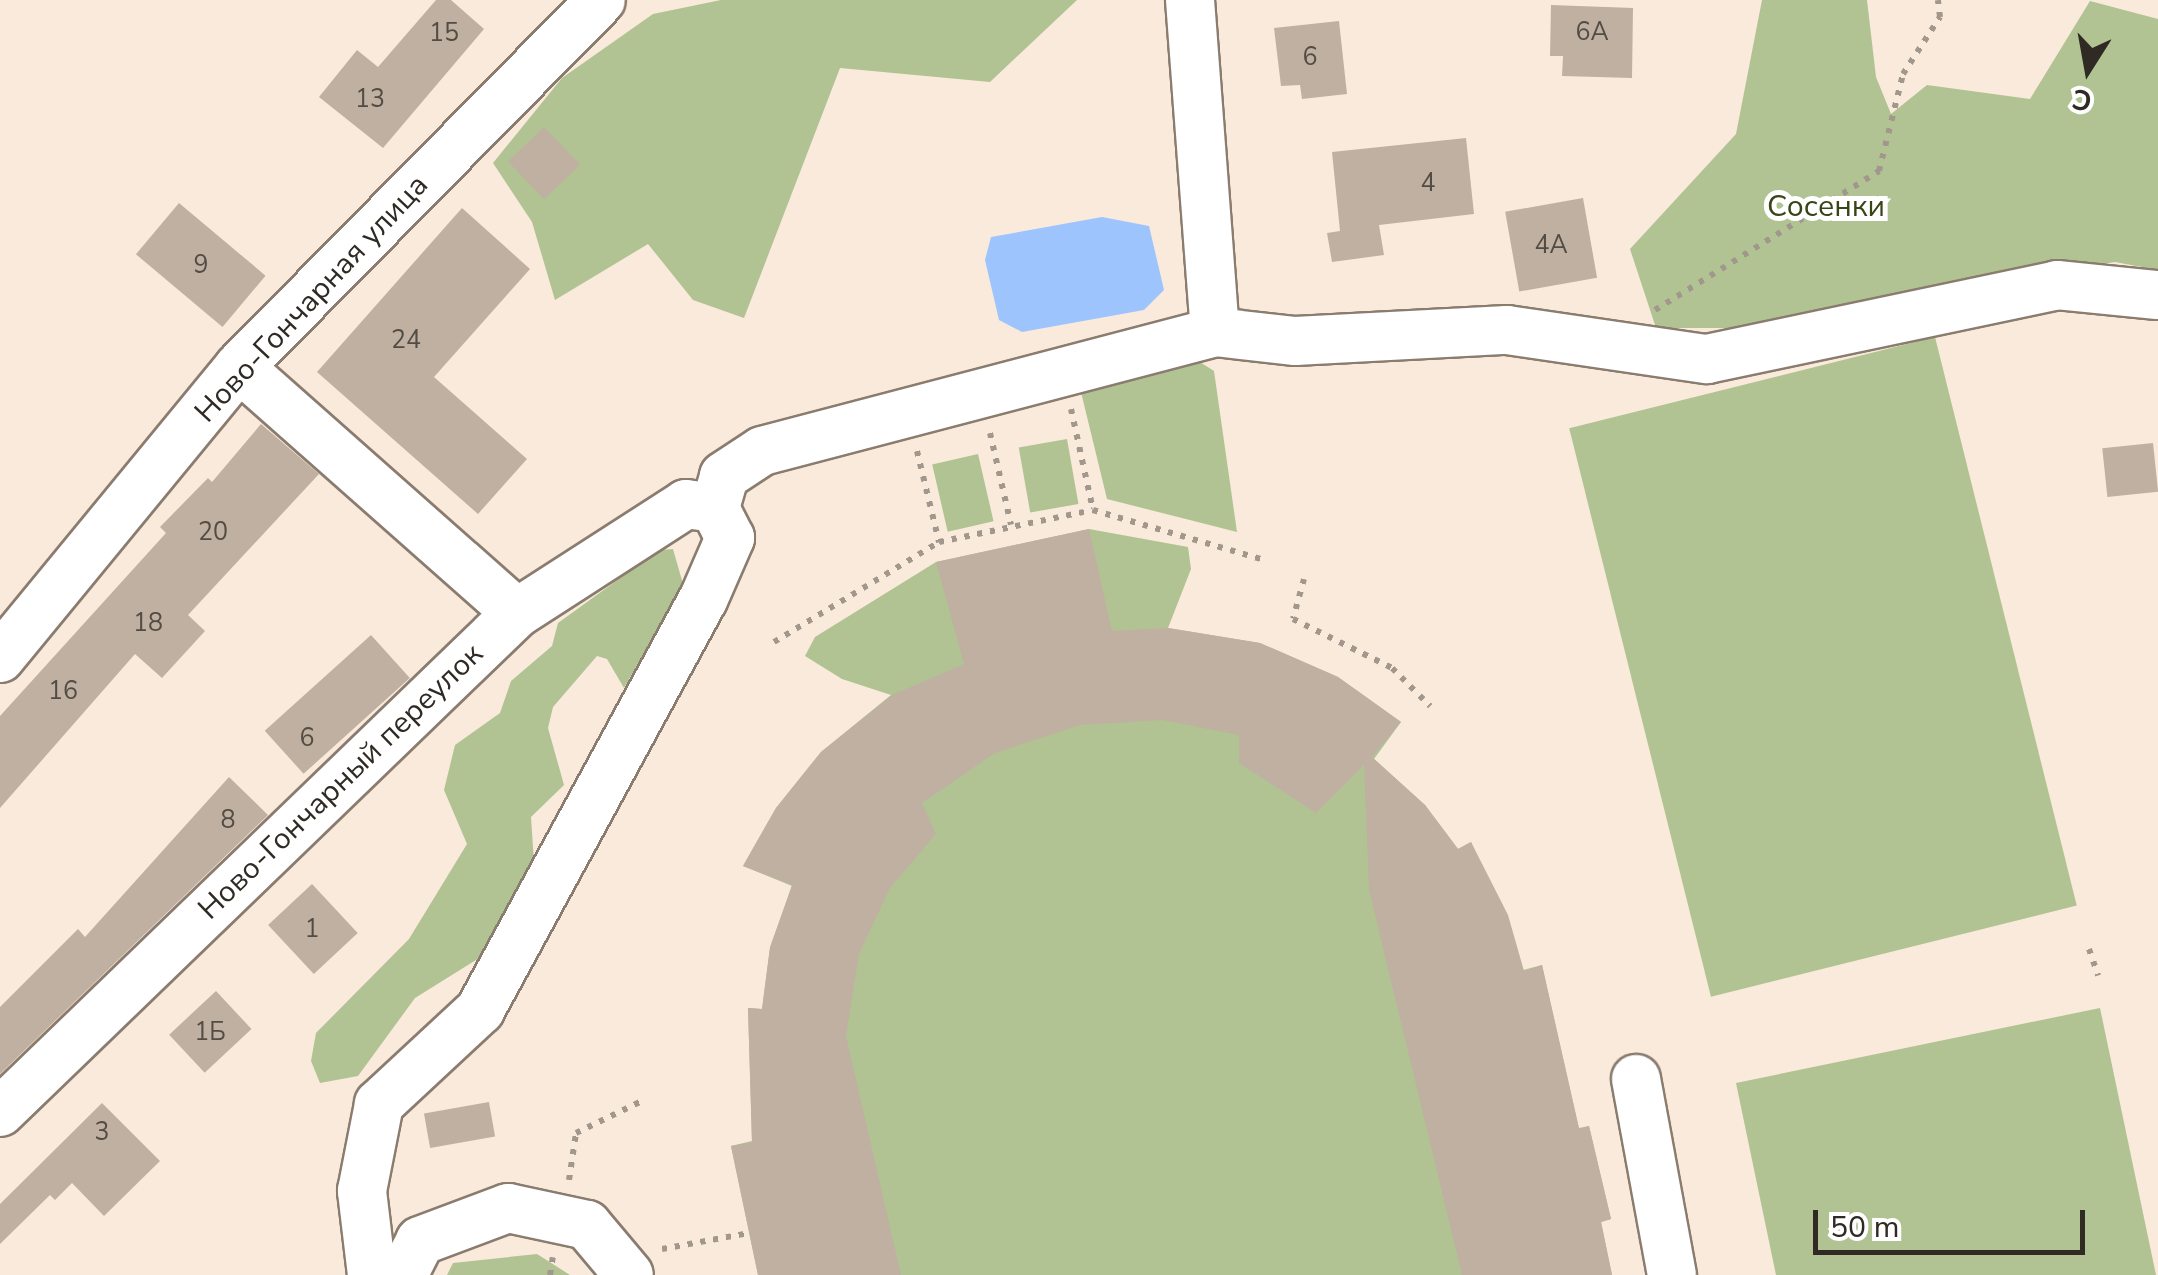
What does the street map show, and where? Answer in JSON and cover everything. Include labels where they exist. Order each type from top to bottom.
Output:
[{"type":"street","name":"Ново-Гончарная улица","points":[[0,658],[239,367],[601,0]]},
{"type":"street","points":[[1190,0],[1215,332]]},
{"type":"street","points":[[372,1275],[362,1191],[379,1104],[480,1010],[539,909],[703,600],[730,538],[715,508],[724,476],[762,451],[980,390],[1215,332],[1294,341],[1507,330],[1707,360],[2057,285],[2158,296]]},
{"type":"street","points":[[239,367],[517,613]]},
{"type":"street","name":"Ново-Гончарный переулок","points":[[0,1112],[517,613],[686,504],[715,508]]},
{"type":"street","points":[[1636,1080],[1672,1275]]},
{"type":"street","points":[[404,1275],[420,1242],[508,1208],[587,1225],[640,1263]]},
{"type":"path","points":[[1602,344],[1879,171],[1902,74],[1940,18],[1938,0]]},
{"type":"path","points":[[1063,372],[1093,510]]},
{"type":"path","points":[[980,390],[1011,524]]},
{"type":"path","points":[[906,410],[940,542]]},
{"type":"path","points":[[774,642],[940,542],[1011,524],[1093,510],[1264,560]]},
{"type":"path","points":[[1304,579],[1293,619],[1392,668],[1430,706]]},
{"type":"path","points":[[2090,949],[2098,975]]},
{"type":"path","points":[[568,1182],[576,1133],[644,1100]]},
{"type":"path","points":[[640,1263],[749,1233]]},
{"type":"green space","points":[[721,0],[1077,0],[990,82],[840,68],[744,318],[693,300],[648,244],[555,300],[532,222],[493,163],[562,78],[653,14]]},
{"type":"green space","name":"Сосенки","points":[[1762,0],[1867,0],[1876,77],[1891,114],[1927,85],[2030,99],[2090,1],[2158,19],[2158,270],[2115,262],[1983,283],[1811,328],[1656,328],[1630,249],[1736,134]]},
{"type":"green space","points":[[1935,337],[2077,906],[1711,997],[1569,428]]},
{"type":"green space","points":[[1192,357],[1214,371],[1237,532],[1107,499],[1080,388]]},
{"type":"green space","points":[[1067,439],[1078,504],[1030,513],[1019,448]]},
{"type":"green space","points":[[978,454],[994,521],[948,532],[932,465]]},
{"type":"green space","points":[[1089,529],[1188,547],[1191,569],[1168,628],[1260,643],[1338,677],[1401,722],[1374,759],[1425,805],[1458,849],[1471,842],[1523,970],[1542,965],[1579,1128],[1589,1126],[1611,1219],[1601,1222],[1612,1275],[758,1275],[731,1146],[752,1141],[748,1008],[762,1009],[770,947],[792,886],[743,866],[776,808],[821,752],[891,695],[842,679],[805,656],[815,637],[936,562]]},
{"type":"green space","points":[[673,549],[683,584],[624,688],[607,659],[597,656],[553,707],[548,728],[564,785],[531,817],[535,877],[509,902],[500,945],[415,998],[358,1076],[320,1083],[311,1061],[316,1033],[409,939],[467,844],[444,790],[455,745],[500,713],[511,681],[552,646],[558,623],[659,550]]},
{"type":"green space","points":[[2100,1008],[2156,1275],[1776,1275],[1736,1083]]},
{"type":"green space","points":[[537,1254],[570,1275],[447,1275],[453,1263]]},
{"type":"water","points":[[1102,217],[1149,226],[1164,290],[1144,310],[1022,332],[999,320],[985,260],[991,237]]},
{"type":"building","points":[[436,0],[451,0],[484,29],[383,148],[319,97],[357,50],[378,67]]},
{"type":"building","points":[[1551,5],[1633,8],[1632,78],[1562,76],[1563,56],[1550,56]]},
{"type":"building","points":[[1339,21],[1347,94],[1302,99],[1300,85],[1281,86],[1274,28]]},
{"type":"building","points":[[544,127],[580,164],[544,199],[508,162]]},
{"type":"building","points":[[1466,138],[1474,214],[1379,225],[1384,255],[1332,262],[1327,233],[1340,231],[1332,152]]},
{"type":"building","points":[[1583,198],[1597,278],[1519,291],[1505,212]]},
{"type":"building","points":[[179,203],[266,276],[222,327],[136,254]]},
{"type":"building","points":[[462,208],[530,269],[434,377],[527,459],[478,514],[317,372]]},
{"type":"building","points":[[261,424],[319,474],[188,615],[205,631],[162,678],[135,654],[0,808],[0,716],[166,533],[160,527],[208,478],[212,482]]},
{"type":"building","points":[[2153,443],[2158,492],[2107,497],[2102,448]]},
{"type":"building","points":[[1089,529],[1112,631],[1168,628],[1260,643],[1338,677],[1401,722],[1372,757],[1425,805],[1458,849],[1471,842],[1508,915],[1524,971],[1542,965],[1579,1129],[1589,1126],[1611,1219],[1601,1222],[1612,1275],[1462,1275],[1369,890],[1364,765],[1316,813],[1239,763],[1239,735],[1162,720],[1080,725],[995,753],[922,803],[936,834],[890,888],[859,954],[846,1036],[901,1275],[758,1275],[731,1146],[752,1142],[748,1008],[762,1009],[770,948],[792,885],[743,866],[776,808],[821,752],[892,695],[964,664],[936,562]]},
{"type":"building","points":[[371,635],[410,678],[304,774],[265,731]]},
{"type":"building","points":[[229,777],[268,815],[0,1074],[0,1007],[78,929],[85,937]]},
{"type":"building","points":[[312,884],[358,933],[314,974],[268,925]]},
{"type":"building","points":[[216,991],[251,1029],[205,1073],[169,1035]]},
{"type":"building","points":[[489,1102],[495,1136],[430,1148],[424,1113]]},
{"type":"building","points":[[102,1103],[160,1161],[104,1216],[72,1183],[55,1200],[50,1195],[0,1244],[0,1204]]}]
